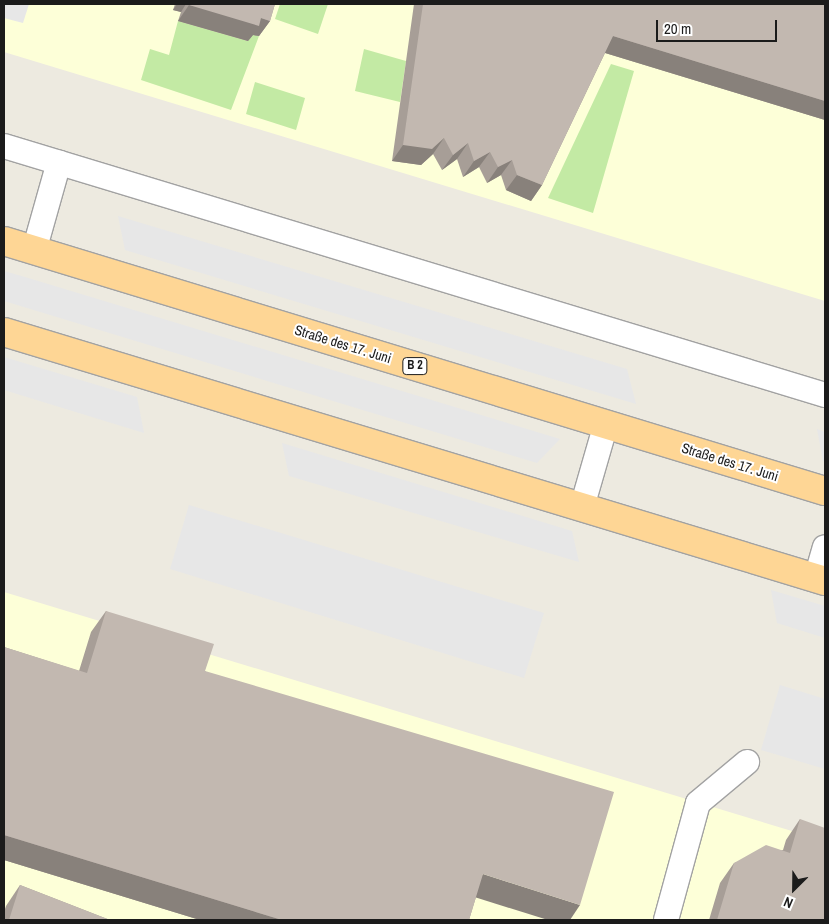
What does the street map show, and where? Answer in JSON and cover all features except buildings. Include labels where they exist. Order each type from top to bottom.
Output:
[{"type":"main road","name":"Straße des 17. Juni","points":[[4,241],[825,491]]},
{"type":"main road","points":[[4,332],[820,580]]},
{"type":"lane","points":[[4,146],[825,395]]},
{"type":"lane","points":[[34,251],[59,162]]},
{"type":"lane","points":[[582,507],[606,424]]},
{"type":"lane","points":[[820,580],[825,547]]},
{"type":"lane","points":[[666,920],[698,803],[747,762]]},
{"type":"shaded area","points":[[4,4],[825,4],[825,301],[4,52]]},
{"type":"shaded area","points":[[4,4],[29,4],[23,23],[4,18]]},
{"type":"shaded area","points":[[118,216],[627,369],[636,404],[125,250]]},
{"type":"shaded area","points":[[4,271],[560,439],[537,463],[4,301]]},
{"type":"shaded area","points":[[4,357],[137,397],[144,433],[4,390]]},
{"type":"shaded area","points":[[817,429],[825,432],[825,461],[823,461]]},
{"type":"shaded area","points":[[282,443],[572,531],[579,562],[289,476]]},
{"type":"shaded area","points":[[189,505],[544,613],[524,678],[170,569]]},
{"type":"shaded area","points":[[771,590],[825,606],[825,638],[777,623]]},
{"type":"shaded area","points":[[4,592],[825,841],[825,920],[4,920]]},
{"type":"shaded area","points":[[780,685],[825,699],[825,769],[761,750]]},
{"type":"green space","points":[[280,4],[328,4],[318,34],[275,19]]},
{"type":"green space","points":[[178,21],[248,41],[250,34],[259,36],[231,110],[141,80],[150,49],[169,55]]},
{"type":"green space","points":[[364,49],[406,61],[400,102],[355,91]]},
{"type":"green space","points":[[611,64],[634,71],[593,213],[548,198]]},
{"type":"green space","points":[[255,82],[305,98],[296,130],[246,114]]}]
